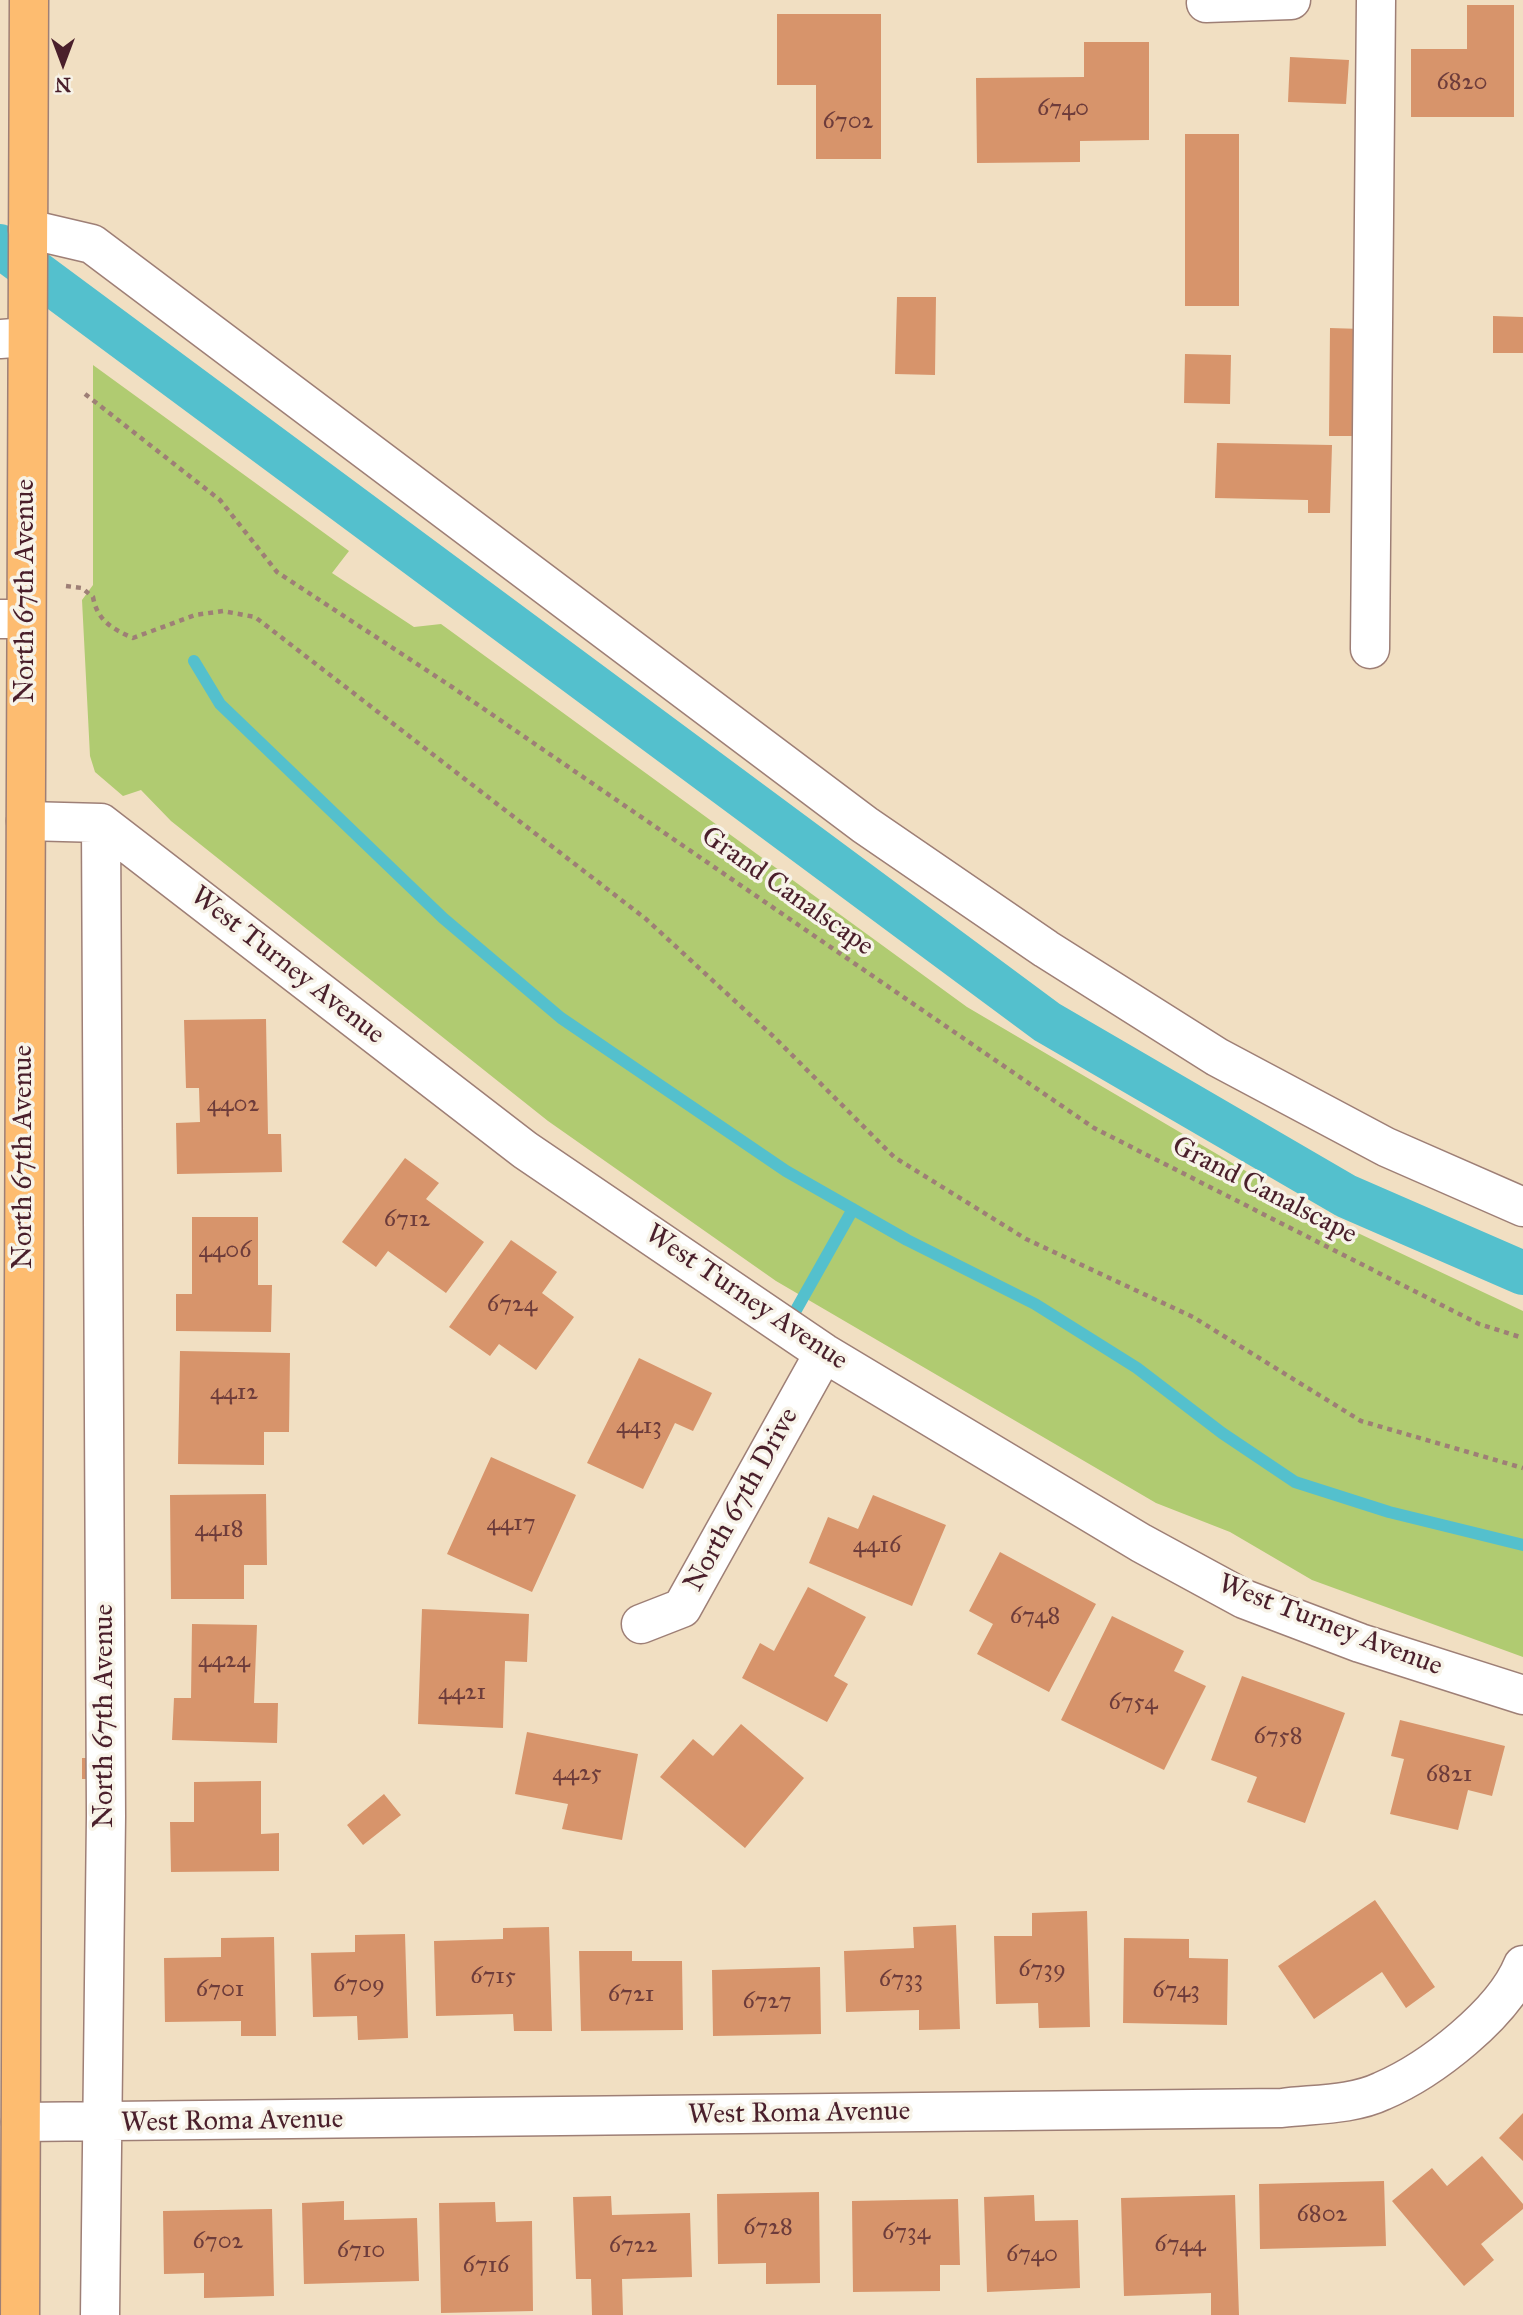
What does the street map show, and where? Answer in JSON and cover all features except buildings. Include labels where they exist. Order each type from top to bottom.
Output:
[{"type":"main road","name":"North 67th Avenue","points":[[20,2315],[12,887],[26,821],[13,619],[27,581],[14,338],[28,224],[29,0]]},
{"type":"street","points":[[1206,3],[1291,0]]},
{"type":"street","points":[[1370,649],[1377,0]]},
{"type":"street","points":[[28,224],[92,244],[865,825],[1046,949],[1217,1057],[1386,1147],[1523,1207]]},
{"type":"street","points":[[26,821],[101,822]]},
{"type":"street","name":"West Turney Avenue","points":[[101,822],[525,1150],[824,1353],[1141,1543],[1244,1599],[1360,1643],[1523,1695]]},
{"type":"street","name":"North 67th Avenue","points":[[100,2315],[106,1816],[101,822]]},
{"type":"street","name":"North 67th Drive","points":[[641,1624],[682,1608],[824,1353]]},
{"type":"street","name":"West Roma Avenue","points":[[21,2122],[1282,2108],[1340,2101],[1382,2092],[1463,2042],[1517,1979],[1523,1965]]},
{"type":"path","name":"Grand Canalscape","points":[[85,394],[220,500],[277,572],[452,687],[1094,1128],[1479,1324],[1523,1338]]},
{"type":"path","points":[[27,581],[82,588],[93,597],[96,612],[113,630],[133,638],[195,615],[223,611],[255,617],[646,919],[774,1037],[894,1157],[1026,1239],[1193,1317],[1361,1420],[1523,1468]]},
{"type":"green space","points":[[93,365],[349,551],[332,573],[414,627],[441,624],[967,1007],[1324,1217],[1523,1311],[1523,1657],[1312,1580],[1230,1532],[1156,1503],[776,1281],[548,1121],[171,821],[141,790],[123,796],[95,772],[90,756],[82,600],[93,585]]},
{"type":"waterway","points":[[0,246],[1047,1022],[1346,1196],[1523,1273]]},
{"type":"waterway","points":[[194,661],[220,704],[443,918],[561,1018],[786,1171],[907,1240],[1035,1304],[1137,1368],[1222,1433],[1295,1482],[1389,1512],[1523,1545]]},
{"type":"waterway","points":[[796,1310],[853,1209]]}]
